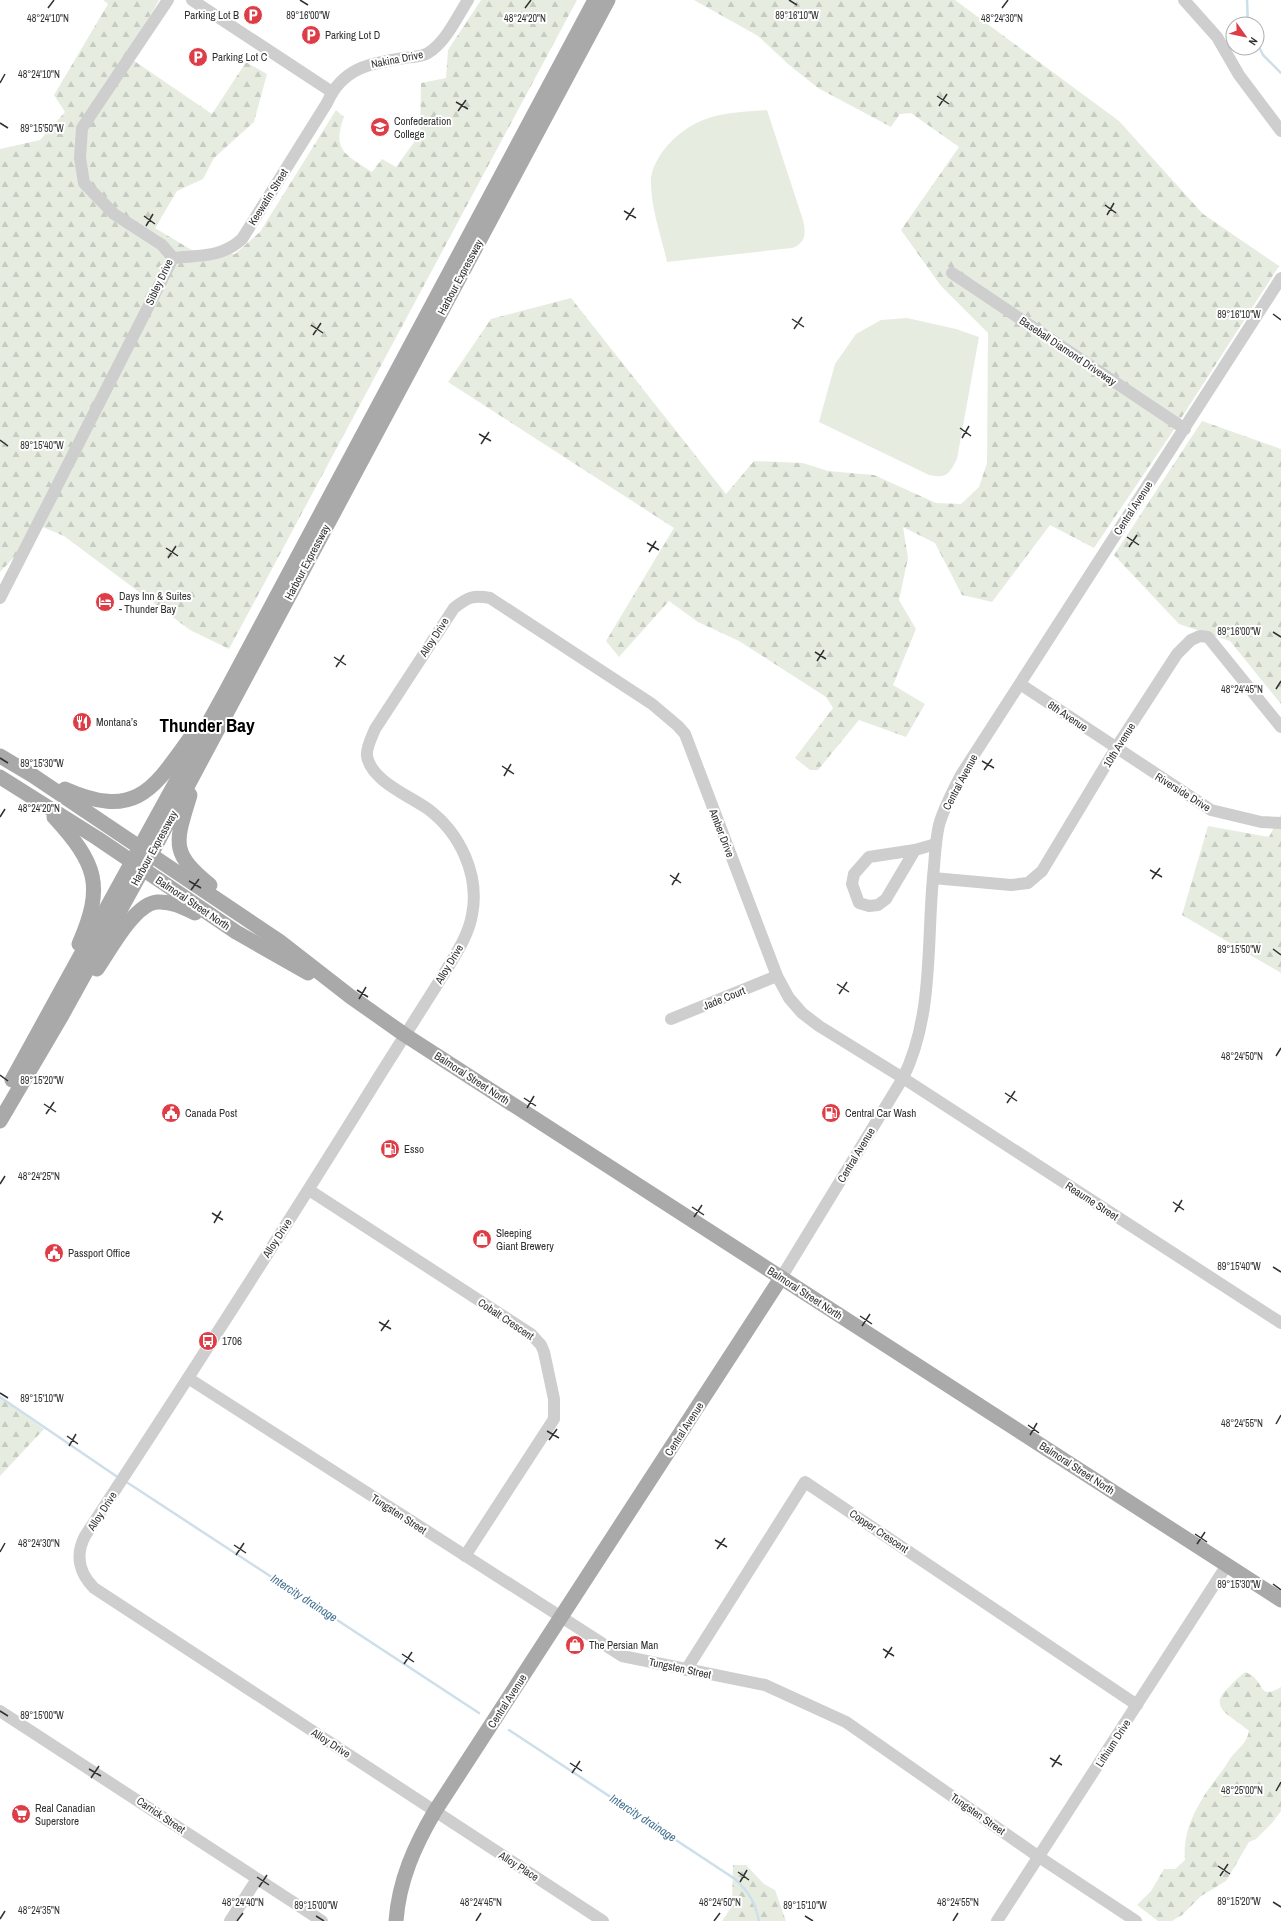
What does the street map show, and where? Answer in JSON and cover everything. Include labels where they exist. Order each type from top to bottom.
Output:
[{"type":"main road","name":"Harbour Expressway","points":[[145,852],[234,676],[595,0]]},
{"type":"main road","name":"Harbour Expressway","points":[[0,1102],[45,1022],[145,852],[198,766],[608,0]]},
{"type":"main road","points":[[32,775],[78,795],[100,802],[115,802],[137,797],[162,777],[234,676]]},
{"type":"main road","name":"Balmoral Street North","points":[[2,757],[32,775],[279,941],[351,997],[406,1035],[1281,1600]]},
{"type":"main road","points":[[198,766],[179,833],[179,847],[184,860],[191,869],[279,941]]},
{"type":"main road","name":"Balmoral Street North","points":[[0,777],[250,940],[351,997]]},
{"type":"main road","points":[[39,802],[78,845],[90,865],[93,878],[90,911],[83,934],[45,1022]]},
{"type":"main road","name":"Harbour Expressway","points":[[0,1121],[42,1049],[137,866]]},
{"type":"main road","points":[[42,1049],[131,920],[148,905],[157,902],[171,903],[250,940]]},
{"type":"main road","name":"Central Avenue","points":[[396,1921],[401,1890],[408,1865],[420,1837],[435,1811],[782,1278]]},
{"type":"street","name":"Sibley Drive","points":[[0,598],[3,584],[173,258],[162,246],[114,214],[84,183],[80,158],[82,128],[168,0]]},
{"type":"street","points":[[192,0],[332,92]]},
{"type":"street","name":"Nakina Drive","points":[[332,92],[357,70],[374,62],[426,54],[435,48],[443,39],[468,0]]},
{"type":"street","points":[[1184,0],[1217,37],[1239,75],[1281,131]]},
{"type":"street","name":"Keewatin Street","points":[[173,258],[224,252],[232,248],[242,239],[327,103],[332,92]]},
{"type":"street","name":"Baseball Diamond Driveway","points":[[952,274],[1185,429]]},
{"type":"street","name":"Central Avenue","points":[[782,1278],[903,1078],[913,1058],[924,1014],[936,844],[939,826],[945,808],[958,781],[1281,278]]},
{"type":"street","name":"Alloy Drive","points":[[435,1811],[105,1596],[87,1581],[81,1572],[79,1551],[85,1536],[309,1190],[462,943],[472,917],[474,886],[468,863],[454,835],[429,810],[381,779],[372,769],[367,756],[369,743],[375,729],[454,608],[466,598],[478,596],[490,598],[511,611]]},
{"type":"street","name":"Amber Drive","points":[[511,611],[652,704],[678,726],[685,734],[777,976],[789,998],[802,1013],[819,1026],[903,1078]]},
{"type":"street","name":"10th Avenue","points":[[933,878],[1011,885],[1028,883],[1042,871],[1116,748],[1177,654],[1191,640],[1200,636],[1208,637],[1281,727]]},
{"type":"street","name":"8th Avenue","points":[[1020,684],[1116,748]]},
{"type":"street","name":"Riverside Drive","points":[[1116,748],[1211,810],[1261,822],[1281,823]]},
{"type":"street","points":[[915,850],[886,899],[878,905],[869,906],[859,903],[852,884],[854,874],[869,857],[915,850],[936,844]]},
{"type":"street","name":"Jade Court","points":[[671,1019],[777,976]]},
{"type":"street","name":"Reaume Street","points":[[903,1078],[1281,1323]]},
{"type":"street","name":"Cobalt Crescent","points":[[309,1190],[531,1334],[542,1345],[554,1399],[554,1419],[465,1556]]},
{"type":"street","name":"Tungsten Street","points":[[188,1378],[622,1656],[765,1685],[846,1722],[1039,1857],[1136,1921]]},
{"type":"street","name":"Copper Crescent","points":[[686,1670],[805,1482],[1137,1705]]},
{"type":"street","name":"Lithium Drive","points":[[997,1921],[1227,1565]]},
{"type":"street","name":"Carrick Street","points":[[0,1711],[318,1920]]},
{"type":"street","name":"Alloy Place","points":[[435,1811],[603,1921]]},
{"type":"street","points":[[230,1921],[257,1879]]},
{"type":"green space","points":[[103,0],[159,0],[127,56],[212,114],[246,62],[267,74],[254,122],[214,158],[203,179],[177,191],[155,228],[195,252],[235,254],[260,232],[336,110],[344,117],[340,128],[339,138],[344,151],[349,156],[372,172],[382,159],[396,167],[420,134],[421,83],[446,78],[448,50],[481,0],[577,0],[229,649],[190,630],[64,536],[43,527],[0,572],[0,149],[40,140],[65,112],[54,95],[108,4]]},
{"type":"green space","points":[[694,0],[955,0],[1119,121],[1203,214],[1279,266],[1169,437],[1094,548],[1050,525],[992,602],[962,595],[935,543],[903,527],[908,558],[899,600],[916,629],[893,685],[925,704],[906,737],[859,720],[818,770],[810,770],[795,758],[833,708],[826,697],[739,641],[698,622],[669,601],[619,657],[606,641],[674,528],[448,382],[491,319],[571,298],[726,494],[754,461],[803,463],[828,471],[874,475],[936,503],[961,504],[979,487],[987,463],[988,333],[941,286],[901,230],[959,147],[911,113],[900,114],[891,127],[818,88],[788,64],[758,36]]},
{"type":"green space","points":[[767,110],[803,220],[805,229],[804,237],[797,246],[792,248],[667,262],[654,210],[651,189],[653,169],[662,153],[678,135],[701,121],[725,114]]},
{"type":"green space","points":[[907,318],[956,329],[979,337],[957,459],[949,472],[944,476],[929,475],[819,422],[835,364],[856,334],[881,320]]},
{"type":"green space","points":[[1202,421],[1281,449],[1281,704],[1230,641],[1179,624],[1114,555]]},
{"type":"green space","points":[[1281,814],[1281,973],[1182,915],[1208,826],[1269,837]]},
{"type":"green space","points":[[0,1397],[44,1429],[0,1476]]},
{"type":"green space","points":[[1246,1672],[1254,1677],[1266,1692],[1270,1692],[1281,1687],[1281,1811],[1272,1823],[1256,1839],[1249,1842],[1226,1881],[1201,1896],[1182,1915],[1172,1921],[1158,1921],[1137,1905],[1151,1891],[1164,1869],[1175,1869],[1185,1860],[1187,1835],[1195,1812],[1207,1791],[1246,1738],[1249,1731],[1224,1711],[1220,1701],[1222,1694]]},
{"type":"green space","points":[[733,1865],[746,1865],[764,1884],[775,1890],[786,1921],[722,1921],[732,1906]]},
{"type":"waterway","points":[[1247,0],[1248,16]]},
{"type":"waterway","points":[[1264,56],[1281,73]]},
{"type":"waterway","name":"Intercity drainage","points":[[0,1397],[116,1476]]},
{"type":"waterway","name":"Intercity drainage","points":[[128,1483],[479,1713]]},
{"type":"waterway","name":"Intercity drainage","points":[[509,1730],[735,1879],[751,1898],[756,1908],[759,1921]]},
{"type":"place","name":"Parking Lot B","points":[[253,15]]},
{"type":"place","name":"Parking Lot D","points":[[311,35]]},
{"type":"place","name":"Parking Lot C","points":[[198,57]]},
{"type":"place","name":"Confederation College","points":[[380,127]]},
{"type":"place","name":"Days Inn & Suites - Thunder Bay","points":[[105,602]]},
{"type":"place","name":"Montana’s","points":[[82,722]]},
{"type":"place","name":"Canada Post","points":[[171,1113]]},
{"type":"place","name":"Central Car Wash","points":[[831,1113]]},
{"type":"place","name":"Esso","points":[[390,1149]]},
{"type":"place","name":"Sleeping Giant Brewery","points":[[482,1239]]},
{"type":"place","name":"Passport Office","points":[[54,1253]]},
{"type":"place","name":"1706","points":[[208,1341]]},
{"type":"place","name":"The Persian Man","points":[[575,1645]]},
{"type":"place","name":"Real Canadian Superstore","points":[[21,1814]]},
{"type":"district","name":"Thunder Bay","points":[[207,725]]}]
